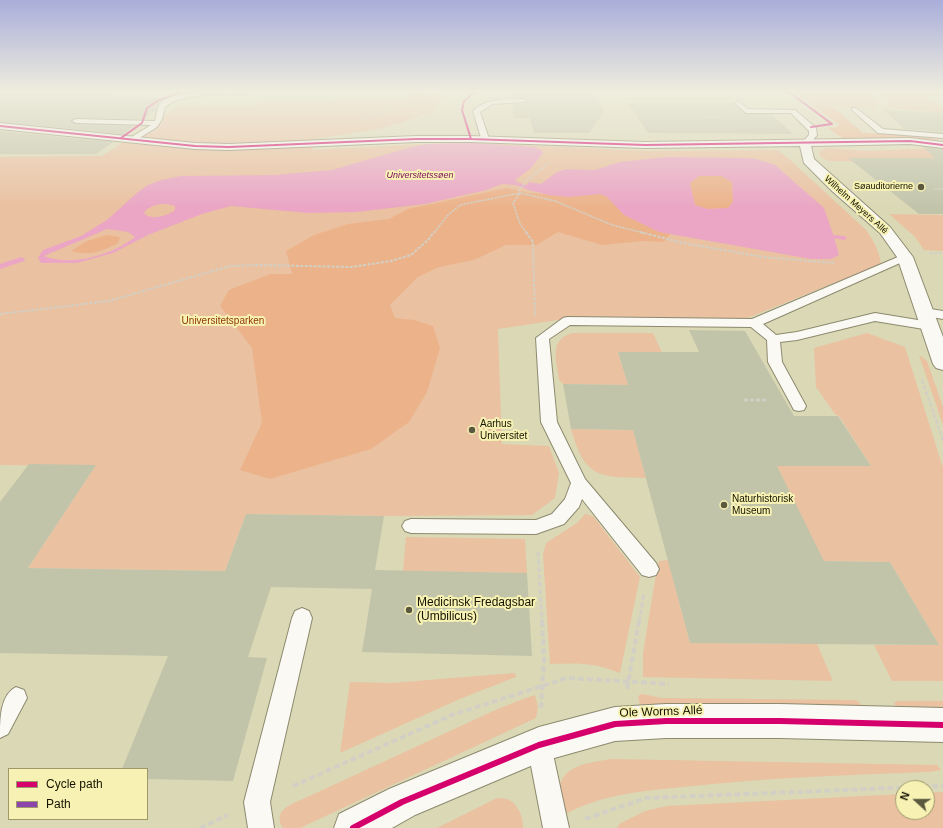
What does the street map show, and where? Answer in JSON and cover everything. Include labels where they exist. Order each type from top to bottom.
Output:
[{"type":"street","points":[[44,131],[196,146],[236,147],[416,139],[485,139],[645,145],[805,144],[910,141],[943,145]]},
{"type":"street","name":"Wilhelm Meyers Allé","points":[[805,144],[808,160],[837,188],[886,230],[905,257],[943,364]]},
{"type":"street","name":"Ole Worms Allé","points":[[353,828],[402,802],[540,745],[615,724],[666,721],[780,721],[942,726]]},
{"type":"lane","points":[[133,140],[146,131]]},
{"type":"lane","points":[[482,131],[485,139]]},
{"type":"lane","points":[[805,144],[813,135],[813,131]]},
{"type":"lane","points":[[882,131],[943,136]]},
{"type":"lane","points":[[649,569],[579,483],[549,422],[542,338],[567,321],[754,324],[905,257]]},
{"type":"lane","points":[[924,312],[943,315]]},
{"type":"lane","points":[[754,324],[773,339],[797,336],[875,317],[930,326]]},
{"type":"lane","points":[[773,339],[775,362],[799,406]]},
{"type":"lane","points":[[410,526],[536,527],[558,519],[573,502],[579,483]]},
{"type":"lane","points":[[261,828],[257,802],[302,618]]},
{"type":"lane","points":[[0,726],[16,698]]},
{"type":"lane","points":[[540,745],[556,828]]},
{"type":"path","points":[[526,181],[512,203],[520,224],[533,242],[535,329],[542,338]]},
{"type":"path","points":[[889,188],[912,188]]},
{"type":"path","points":[[935,189],[943,189]]},
{"type":"path","points":[[0,314],[52,309],[108,301],[230,266],[256,265],[351,267],[391,261],[412,255],[460,205],[519,192],[555,201],[612,225],[683,242],[763,257],[824,263],[883,266]]},
{"type":"path","points":[[920,373],[943,440]]},
{"type":"path","points":[[744,400],[771,400]]},
{"type":"path","points":[[536,527],[544,659],[540,745]]},
{"type":"path","points":[[615,724],[629,683],[649,569]]},
{"type":"path","points":[[582,820],[646,798],[943,786]]},
{"type":"green space","name":"Universitetsparken","points":[[141,131],[369,131],[315,139],[312,150],[422,144],[479,143],[647,151],[775,150],[779,151],[788,158],[866,230],[876,246],[881,264],[745,319],[565,319],[498,329],[502,444],[549,446],[559,473],[555,498],[532,515],[384,516],[246,514],[225,571],[28,568],[95,466],[0,465],[0,157],[102,156]]},
{"type":"green space","points":[[832,131],[860,131],[863,133],[907,134],[937,137],[940,141],[915,138],[844,139]]},
{"type":"green space","points":[[828,148],[868,151],[933,148],[943,158],[910,162],[828,161],[821,157],[819,153],[821,150]]},
{"type":"green space","points":[[889,214],[943,215],[943,251],[924,250],[915,237]]},
{"type":"green space","points":[[572,333],[653,333],[663,355],[645,352],[618,352],[628,385],[563,384],[559,380],[556,358],[557,346],[564,336]]},
{"type":"green space","points":[[867,333],[905,347],[943,468],[943,681],[892,681],[874,645],[939,645],[890,562],[823,561],[777,466],[871,466],[839,416],[835,414],[816,387],[814,348]]},
{"type":"green space","points":[[919,355],[927,361],[943,407],[943,425]]},
{"type":"green space","points":[[571,429],[633,430],[646,478],[616,477],[596,472],[588,466],[582,458]]},
{"type":"green space","points":[[585,514],[593,516],[640,577],[620,673],[593,665],[569,663],[550,664],[543,554],[546,543],[577,523]]},
{"type":"green space","points":[[406,537],[525,539],[527,573],[403,571]]},
{"type":"green space","points":[[668,560],[690,643],[817,644],[833,681],[643,677],[643,653],[657,568],[659,561]]},
{"type":"green space","points":[[515,673],[516,677],[462,698],[340,753],[350,682],[391,683]]},
{"type":"green space","points":[[642,694],[662,698],[855,700],[860,703],[863,709],[642,708],[638,696]]},
{"type":"green space","points":[[535,695],[538,707],[536,718],[300,828],[283,828],[280,822],[281,813],[293,803],[491,712]]},
{"type":"green space","points":[[897,701],[943,701],[943,710],[897,708],[894,703]]},
{"type":"green space","points":[[611,759],[937,765],[941,770],[928,772],[774,779],[668,788],[609,797],[595,801],[568,813],[561,810],[559,791],[561,782],[565,775],[578,766]]},
{"type":"green space","points":[[935,792],[943,792],[943,828],[617,828],[619,824],[645,811],[667,806],[895,794],[895,820],[935,820]]},
{"type":"green space","points":[[497,798],[510,800],[516,806],[521,815],[523,828],[437,828]]},
{"type":"shaded area","points":[[832,131],[860,131],[863,133],[927,136],[932,140],[915,138],[844,139]]},
{"type":"shaded area","points":[[699,176],[721,176],[732,182],[733,202],[728,208],[708,209],[695,205],[690,183]]},
{"type":"shaded area","points":[[507,188],[529,193],[565,195],[600,191],[672,232],[664,242],[643,241],[602,245],[558,232],[537,245],[506,245],[474,260],[439,267],[418,277],[390,305],[395,318],[414,320],[433,326],[440,348],[427,392],[409,422],[371,449],[270,479],[240,470],[262,423],[252,348],[220,306],[229,290],[270,274],[292,274],[286,251],[314,235],[348,224],[389,219],[408,209]]},
{"type":"shaded area","points":[[107,235],[120,237],[118,243],[106,249],[95,252],[84,253],[71,251],[87,241]]},
{"type":"water","name":"Universitetssøen","points":[[474,143],[534,147],[541,150],[543,153],[530,169],[515,180],[518,183],[515,185],[502,184],[486,190],[425,204],[356,212],[308,213],[231,206],[202,214],[148,235],[113,253],[77,263],[41,263],[38,258],[43,250],[81,236],[107,220],[138,192],[148,185],[161,180],[181,176],[275,175],[332,170],[412,147],[429,144]],"holes":[[[167,204],[175,206],[175,210],[159,217],[151,217],[144,213],[151,207]],[[107,229],[128,232],[135,237],[115,249],[103,254],[79,260],[55,259],[44,256]]]},
{"type":"water","points":[[667,157],[744,158],[756,159],[775,165],[824,208],[839,255],[831,259],[811,259],[659,232],[624,215],[607,197],[600,194],[568,197],[549,195],[525,189],[529,182],[541,184],[557,172],[566,169],[595,170],[620,162]],"holes":[[[699,176],[721,176],[732,182],[733,202],[728,208],[708,209],[695,205],[690,183]]]},
{"type":"building","points":[[0,131],[113,142],[96,154],[0,154]]},
{"type":"building","points":[[89,131],[128,131],[123,134]]},
{"type":"building","points":[[533,131],[591,131],[589,133],[534,133]]},
{"type":"building","points":[[646,131],[789,131],[793,134],[648,133]]},
{"type":"building","points":[[925,131],[943,131],[943,132]]},
{"type":"building","name":"Søauditorierne","points":[[923,147],[943,149],[943,214],[919,214],[848,158],[935,158]]},
{"type":"building","name":"Naturhistorisk Museum","points":[[689,330],[745,331],[794,416],[838,416],[871,466],[777,466],[824,561],[890,562],[939,645],[690,643],[633,430],[571,429],[563,384],[628,385],[618,352],[699,352]]},
{"type":"building","points":[[29,464],[96,465],[28,568],[225,571],[246,514],[384,516],[375,570],[527,573],[532,656],[362,652],[372,589],[271,587],[248,657],[267,658],[233,781],[148,779],[148,768],[122,768],[168,656],[0,653],[0,502]]},
{"type":"waterway","points":[[517,184],[525,186]]},
{"type":"waterway","points":[[834,237],[844,238]]},
{"type":"waterway","points":[[0,267],[21,259]]},
{"type":"cycle path","points":[[45,131],[195,146],[229,147],[416,139],[471,139],[645,145],[910,141],[943,145]]},
{"type":"cycle path","points":[[121,138],[131,131]]},
{"type":"cycle path","points":[[469,131],[471,139]]},
{"type":"cycle path","points":[[353,828],[402,802],[539,745],[615,724],[666,721],[780,721],[943,725]]},
{"type":"place","name":"Søauditorierne","points":[[921,187]]},
{"type":"place","name":"Aarhus Universitet","points":[[472,430]]},
{"type":"place","name":"Naturhistorisk Museum","points":[[724,505]]},
{"type":"place","name":"Medicinsk Fredagsbar (Umbilicus)","points":[[409,610]]}]
